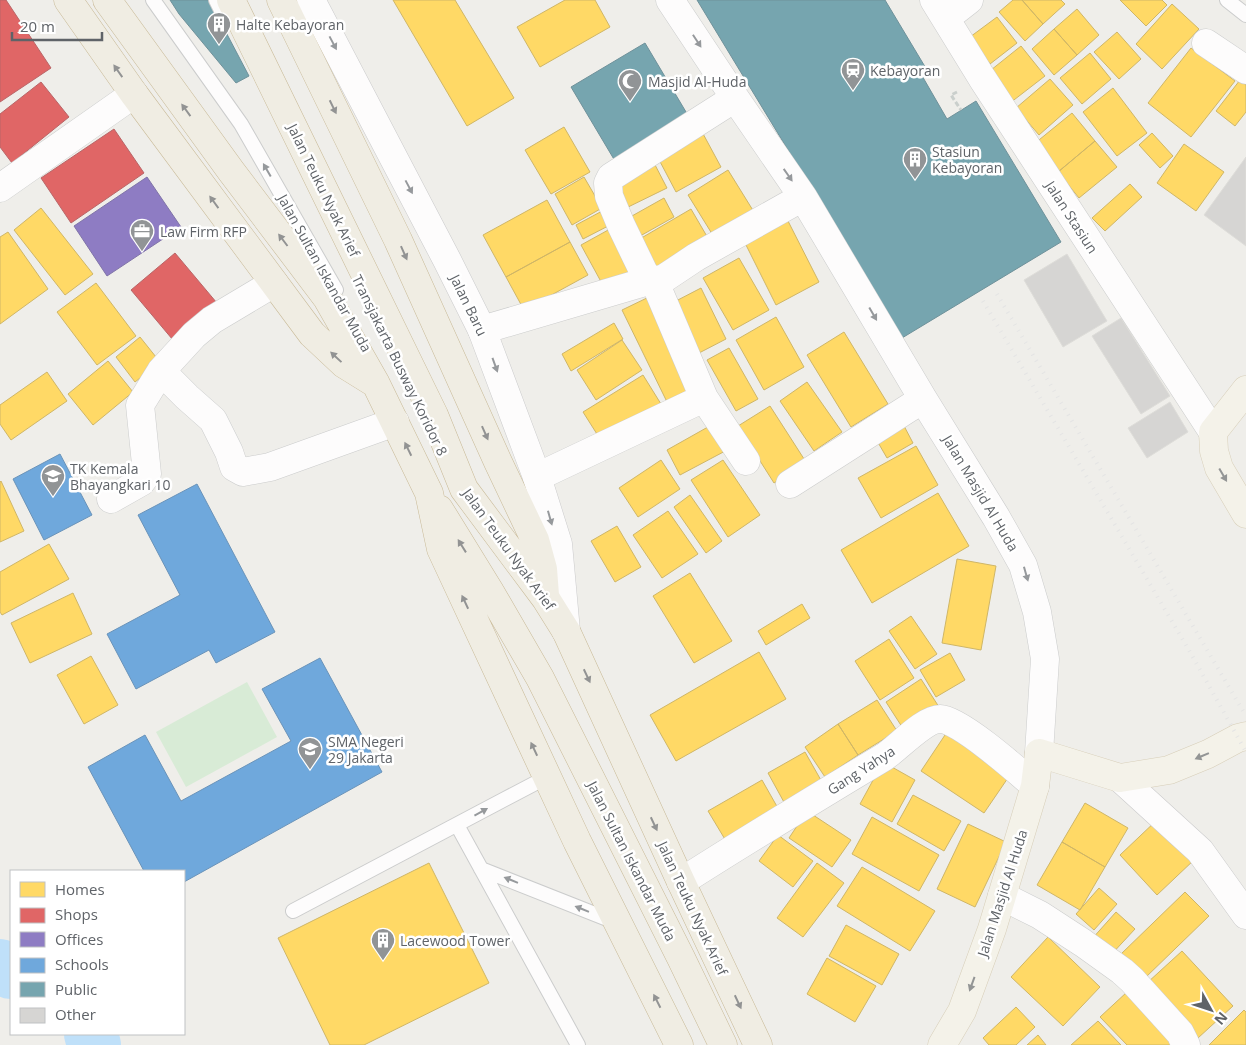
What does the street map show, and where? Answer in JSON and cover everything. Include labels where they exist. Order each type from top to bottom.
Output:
[{"type":"highway","points":[[68,0],[134,94],[312,334],[344,364],[376,384],[429,493],[440,549],[577,841],[679,1045]]},
{"type":"highway","name":"Jalan Sultan Iskandar Muda","points":[[107,0],[326,298],[376,384]]},
{"type":"highway","name":"Jalan Teuku Nyak Arief","points":[[231,0],[434,415],[464,489],[546,599],[566,631],[758,1045]]},
{"type":"highway","points":[[281,0],[398,240],[535,540],[543,569],[546,599]]},
{"type":"highway","name":"Jalan Sultan Iskandar Muda","points":[[464,489],[540,678]]},
{"type":"highway","name":"Jalan Sultan Iskandar Muda","points":[[429,493],[489,590],[540,678],[723,1045]]},
{"type":"main road","points":[[1246,390],[1213,432],[1214,451],[1219,468],[1246,514]]},
{"type":"main road","points":[[1039,753],[1120,778],[1169,770],[1246,736]]},
{"type":"main road","name":"Jalan Masjid Al Huda","points":[[942,1045],[962,1011],[992,929],[1035,786],[1039,753]]},
{"type":"street","name":"Jalan Baru","points":[[311,0],[482,330],[537,477],[558,544],[566,631]]},
{"type":"street","name":"Jalan Masjid Al Huda","points":[[670,0],[803,197],[1023,564],[1036,612],[1045,659],[1039,753]]},
{"type":"street","points":[[940,9],[969,0]]},
{"type":"street","name":"Jalan Stasiun","points":[[940,9],[982,78],[1213,432]]},
{"type":"street","points":[[1206,42],[1246,70]]},
{"type":"street","points":[[0,188],[134,94]]},
{"type":"street","points":[[735,98],[611,177],[608,188],[609,196],[621,225],[651,280],[704,398],[746,460]]},
{"type":"street","points":[[482,330],[651,280],[663,279],[696,257],[803,197]]},
{"type":"street","points":[[111,499],[141,482],[147,474],[140,405],[161,372],[194,336],[212,320],[274,283]]},
{"type":"street","points":[[161,372],[213,420],[229,452],[234,467],[243,472],[270,467],[395,422]]},
{"type":"street","points":[[537,477],[704,398]]},
{"type":"street","points":[[790,484],[923,400]]},
{"type":"street","name":"Gang Yahya","points":[[681,882],[890,753],[927,722],[939,718],[948,720],[976,738],[1035,786]]},
{"type":"street","points":[[1120,778],[1200,850],[1246,915]]},
{"type":"street","points":[[1002,896],[1040,915],[1083,943],[1132,980],[1180,1033],[1186,1045]]},
{"type":"lane","name":"Jalan Sultan Iskandar Muda","points":[[153,0],[246,133],[360,333],[372,358],[376,384]]},
{"type":"lane","name":"Transjakarta Busway Koridor 8","points":[[216,0],[383,329],[436,439],[464,489]]},
{"type":"lane","points":[[1226,0],[1246,15]]},
{"type":"lane","points":[[293,911],[548,777]]},
{"type":"lane","points":[[457,825],[578,1045]]},
{"type":"lane","points":[[481,868],[618,923]]},
{"type":"green space","points":[[247,682],[277,737],[186,787],[156,732]]},
{"type":"building: Homes","points":[[393,0],[455,0],[514,98],[467,126]]},
{"type":"building: Homes","points":[[565,0],[595,0],[610,27],[540,67],[517,27]]},
{"type":"building: Homes","points":[[1013,0],[1022,0],[1043,24],[1025,41],[999,12]]},
{"type":"building: Homes","points":[[1022,0],[1061,0],[1065,4],[1043,24]]},
{"type":"building: Homes","points":[[1120,0],[1162,0],[1167,5],[1146,26]]},
{"type":"building: Homes","points":[[1172,4],[1199,29],[1162,69],[1136,44]]},
{"type":"building: Homes","points":[[1077,9],[1099,35],[1077,55],[1054,29]]},
{"type":"building: Homes","points":[[997,17],[1017,43],[990,64],[970,37]]},
{"type":"building: Homes","points":[[1054,29],[1077,55],[1054,75],[1032,49]]},
{"type":"building: Homes","points":[[1117,32],[1141,59],[1119,79],[1094,52]]},
{"type":"building: Homes","points":[[1021,46],[1045,76],[1010,103],[986,74]]},
{"type":"building: Homes","points":[[1191,48],[1235,81],[1191,137],[1148,103]]},
{"type":"building: Homes","points":[[1090,53],[1111,79],[1082,104],[1060,78]]},
{"type":"building: Homes","points":[[1050,79],[1073,105],[1039,135],[1016,108]]},
{"type":"building: Homes","points":[[1240,80],[1246,85],[1246,112],[1235,126],[1216,111]]},
{"type":"building: Homes","points":[[1113,88],[1147,133],[1117,156],[1083,112]]},
{"type":"building: Homes","points":[[1072,113],[1095,141],[1058,172],[1034,144]]},
{"type":"building: Homes","points":[[564,127],[590,172],[551,194],[525,150]]},
{"type":"building: Homes","points":[[701,130],[721,167],[676,192],[656,154]]},
{"type":"building: Homes","points":[[1152,133],[1173,156],[1160,168],[1139,145]]},
{"type":"building: Homes","points":[[1095,141],[1117,167],[1079,198],[1058,172]]},
{"type":"building: Homes","points":[[1184,144],[1224,172],[1196,211],[1157,183]]},
{"type":"building: Homes","points":[[653,161],[667,188],[622,210],[609,183]]},
{"type":"building: Homes","points":[[728,170],[754,212],[714,237],[688,195]]},
{"type":"building: Homes","points":[[584,177],[602,208],[572,225],[555,194]]},
{"type":"building: Homes","points":[[1130,184],[1142,197],[1105,231],[1092,218]]},
{"type":"building: Homes","points":[[664,198],[674,217],[633,240],[623,221]]},
{"type":"building: Homes","points":[[547,200],[570,242],[506,277],[483,235]]},
{"type":"building: Homes","points":[[41,208],[93,274],[65,295],[14,230]]},
{"type":"building: Homes","points":[[691,209],[712,245],[659,277],[638,240]]},
{"type":"building: Homes","points":[[604,210],[612,224],[583,239],[576,225]]},
{"type":"building: Homes","points":[[788,221],[819,282],[776,305],[745,243]]},
{"type":"building: Homes","points":[[610,229],[633,274],[605,289],[581,245]]},
{"type":"building: Homes","points":[[8,232],[48,289],[0,324],[0,237]]},
{"type":"building: Homes","points":[[570,242],[588,275],[524,310],[506,277]]},
{"type":"building: Homes","points":[[739,258],[769,310],[733,330],[703,278]]},
{"type":"building: Homes","points":[[96,283],[136,336],[97,365],[57,312]]},
{"type":"building: Homes","points":[[701,288],[726,339],[699,353],[674,302]]},
{"type":"building: Homes","points":[[651,296],[697,391],[668,404],[622,310]]},
{"type":"building: Homes","points":[[776,317],[804,367],[764,390],[736,340]]},
{"type":"building: Homes","points":[[614,323],[623,339],[571,371],[562,354]]},
{"type":"building: Homes","points":[[844,332],[888,404],[851,427],[807,355]]},
{"type":"building: Homes","points":[[140,337],[160,362],[135,382],[116,357]]},
{"type":"building: Homes","points":[[622,340],[642,370],[596,400],[577,370]]},
{"type":"building: Homes","points":[[729,348],[758,399],[736,411],[707,360]]},
{"type":"building: Homes","points":[[108,361],[133,392],[93,425],[68,394]]},
{"type":"building: Homes","points":[[47,372],[67,401],[11,440],[0,424],[0,405]]},
{"type":"building: Homes","points":[[643,375],[661,404],[602,442],[583,412]]},
{"type":"building: Homes","points":[[807,382],[842,432],[814,451],[780,401]]},
{"type":"building: Homes","points":[[770,406],[806,462],[774,483],[738,426]]},
{"type":"building: Homes","points":[[715,423],[729,449],[680,475],[667,450]]},
{"type":"building: Homes","points":[[903,424],[913,443],[887,458],[876,439]]},
{"type":"building: Homes","points":[[916,446],[938,485],[881,518],[858,478]]},
{"type":"building: Homes","points":[[661,460],[680,489],[638,517],[619,488]]},
{"type":"building: Homes","points":[[723,460],[760,515],[728,537],[691,480]]},
{"type":"building: Homes","points":[[0,482],[24,531],[0,542]]},
{"type":"building: Homes","points":[[938,493],[969,546],[872,603],[841,550]]},
{"type":"building: Homes","points":[[690,495],[722,541],[706,553],[674,507]]},
{"type":"building: Homes","points":[[668,511],[698,554],[662,578],[633,535]]},
{"type":"building: Homes","points":[[617,526],[641,567],[615,582],[591,541]]},
{"type":"building: Homes","points":[[49,544],[69,579],[2,615],[0,612],[0,572]]},
{"type":"building: Homes","points":[[957,559],[996,566],[981,650],[942,643]]},
{"type":"building: Homes","points":[[690,573],[732,641],[694,663],[653,596]]},
{"type":"building: Homes","points":[[73,593],[92,634],[30,663],[11,623]]},
{"type":"building: Homes","points":[[802,604],[810,618],[766,645],[758,631]]},
{"type":"building: Homes","points":[[911,616],[937,654],[915,669],[889,631]]},
{"type":"building: Homes","points":[[889,639],[914,678],[880,700],[855,661]]},
{"type":"building: Homes","points":[[759,652],[786,699],[676,761],[650,715]]},
{"type":"building: Homes","points":[[950,653],[965,680],[936,697],[920,670]]},
{"type":"building: Homes","points":[[91,656],[118,705],[84,724],[57,675]]},
{"type":"building: Homes","points":[[921,679],[939,707],[904,730],[886,702]]},
{"type":"building: Homes","points":[[877,700],[897,731],[858,755],[838,724]]},
{"type":"building: Homes","points":[[838,724],[858,755],[825,777],[805,747]]},
{"type":"building: Homes","points":[[949,729],[1012,772],[984,813],[921,771]]},
{"type":"building: Homes","points":[[805,752],[822,782],[785,804],[768,773]]},
{"type":"building: Homes","points":[[883,762],[915,780],[892,822],[860,804]]},
{"type":"building: Homes","points":[[762,780],[779,810],[726,841],[708,811]]},
{"type":"building: Homes","points":[[913,795],[961,821],[944,851],[897,824]]},
{"type":"building: Homes","points":[[1085,803],[1128,828],[1105,867],[1062,842]]},
{"type":"building: Homes","points":[[807,811],[851,840],[832,867],[789,838]]},
{"type":"building: Homes","points":[[872,817],[939,855],[919,891],[852,854]]},
{"type":"building: Homes","points":[[1158,819],[1195,859],[1157,895],[1120,855]]},
{"type":"building: Homes","points":[[968,824],[1006,842],[975,907],[937,889]]},
{"type":"building: Homes","points":[[778,835],[813,861],[793,887],[759,861]]},
{"type":"building: Homes","points":[[1062,842],[1105,867],[1080,910],[1037,885]]},
{"type":"building: Homes","name":"Lacewood Tower","points":[[429,863],[489,983],[364,1045],[330,1045],[278,938]]},
{"type":"building: Homes","points":[[817,863],[844,883],[803,937],[777,918]]},
{"type":"building: Homes","points":[[862,867],[935,911],[910,951],[837,906]]},
{"type":"building: Homes","points":[[1099,888],[1117,904],[1094,930],[1076,914]]},
{"type":"building: Homes","points":[[1185,892],[1209,916],[1145,978],[1121,954]]},
{"type":"building: Homes","points":[[1116,912],[1135,929],[1109,957],[1091,940]]},
{"type":"building: Homes","points":[[846,925],[899,954],[882,985],[829,956]]},
{"type":"building: Homes","points":[[1048,937],[1100,987],[1063,1026],[1011,977]]},
{"type":"building: Homes","points":[[1182,951],[1233,1006],[1198,1038],[1147,983]]},
{"type":"building: Homes","points":[[827,958],[876,986],[855,1022],[807,994]]},
{"type":"building: Homes","points":[[1127,992],[1178,1045],[1127,1045],[1100,1017]]},
{"type":"building: Homes","points":[[1016,1007],[1035,1027],[1016,1045],[989,1045],[983,1038]]},
{"type":"building: Homes","points":[[1244,1010],[1246,1012],[1246,1045],[1209,1045]]},
{"type":"building: Homes","points":[[1098,1021],[1121,1045],[1071,1045]]},
{"type":"building: Homes","points":[[1038,1035],[1046,1045],[1027,1045]]},
{"type":"building: Shops","points":[[0,0],[6,0],[51,68],[0,102]]},
{"type":"building: Shops","points":[[41,82],[69,117],[12,163],[0,147],[0,114]]},
{"type":"building: Shops","points":[[114,129],[144,173],[71,223],[41,178]]},
{"type":"building: Shops","points":[[175,253],[222,309],[178,346],[131,290]]},
{"type":"building: Offices","points":[[147,177],[181,227],[107,276],[74,226]]},
{"type":"building: Schools","name":"TK Kemala Bhayangkari 10","points":[[60,454],[92,515],[44,540],[13,479]]},
{"type":"building: Schools","points":[[197,484],[275,632],[216,663],[209,650],[136,689],[107,634],[180,595],[138,515]]},
{"type":"building: Schools","name":"SMA Negeri 29 Jakarta","points":[[320,658],[382,772],[185,881],[185,870],[143,870],[88,767],[145,735],[181,801],[291,741],[262,689]]},
{"type":"building: Public","name":"Halte Kebayoran","points":[[170,0],[209,0],[249,76],[236,83],[179,14]]},
{"type":"building: Public","name":"Stasiun Kebayoran","points":[[697,0],[885,0],[927,70],[921,74],[947,119],[976,101],[1061,242],[902,338]]},
{"type":"building: Public","name":"Masjid Al-Huda","points":[[645,43],[689,117],[615,161],[571,87]]},
{"type":"building: Other","points":[[1246,157],[1246,246],[1204,215]]},
{"type":"building: Other","points":[[1067,254],[1107,321],[1063,347],[1024,280]]},
{"type":"building: Other","points":[[1121,318],[1170,396],[1141,414],[1092,336]]},
{"type":"building: Other","points":[[1170,402],[1188,432],[1147,458],[1128,428]]},
{"type":"waterway","points":[[0,966],[10,971]]},
{"type":"waterway","points":[[91,1035],[94,1045]]},
{"type":"railway","points":[[997,294],[1246,716]]},
{"type":"railway","points":[[983,301],[1190,652],[1246,752]]},
{"type":"place","name":"Halte Kebayoran","points":[[219,45]]},
{"type":"place","name":"Kebayoran","points":[[853,91]]},
{"type":"place","name":"Masjid Al-Huda","points":[[630,102]]},
{"type":"place","name":"Stasiun Kebayoran","points":[[915,180]]},
{"type":"place","name":"Law Firm RFP","points":[[142,252]]},
{"type":"place","name":"TK Kemala Bhayangkari 10","points":[[53,497]]},
{"type":"place","name":"SMA Negeri 29 Jakarta","points":[[310,770]]},
{"type":"place","name":"Lacewood Tower","points":[[383,961]]}]
